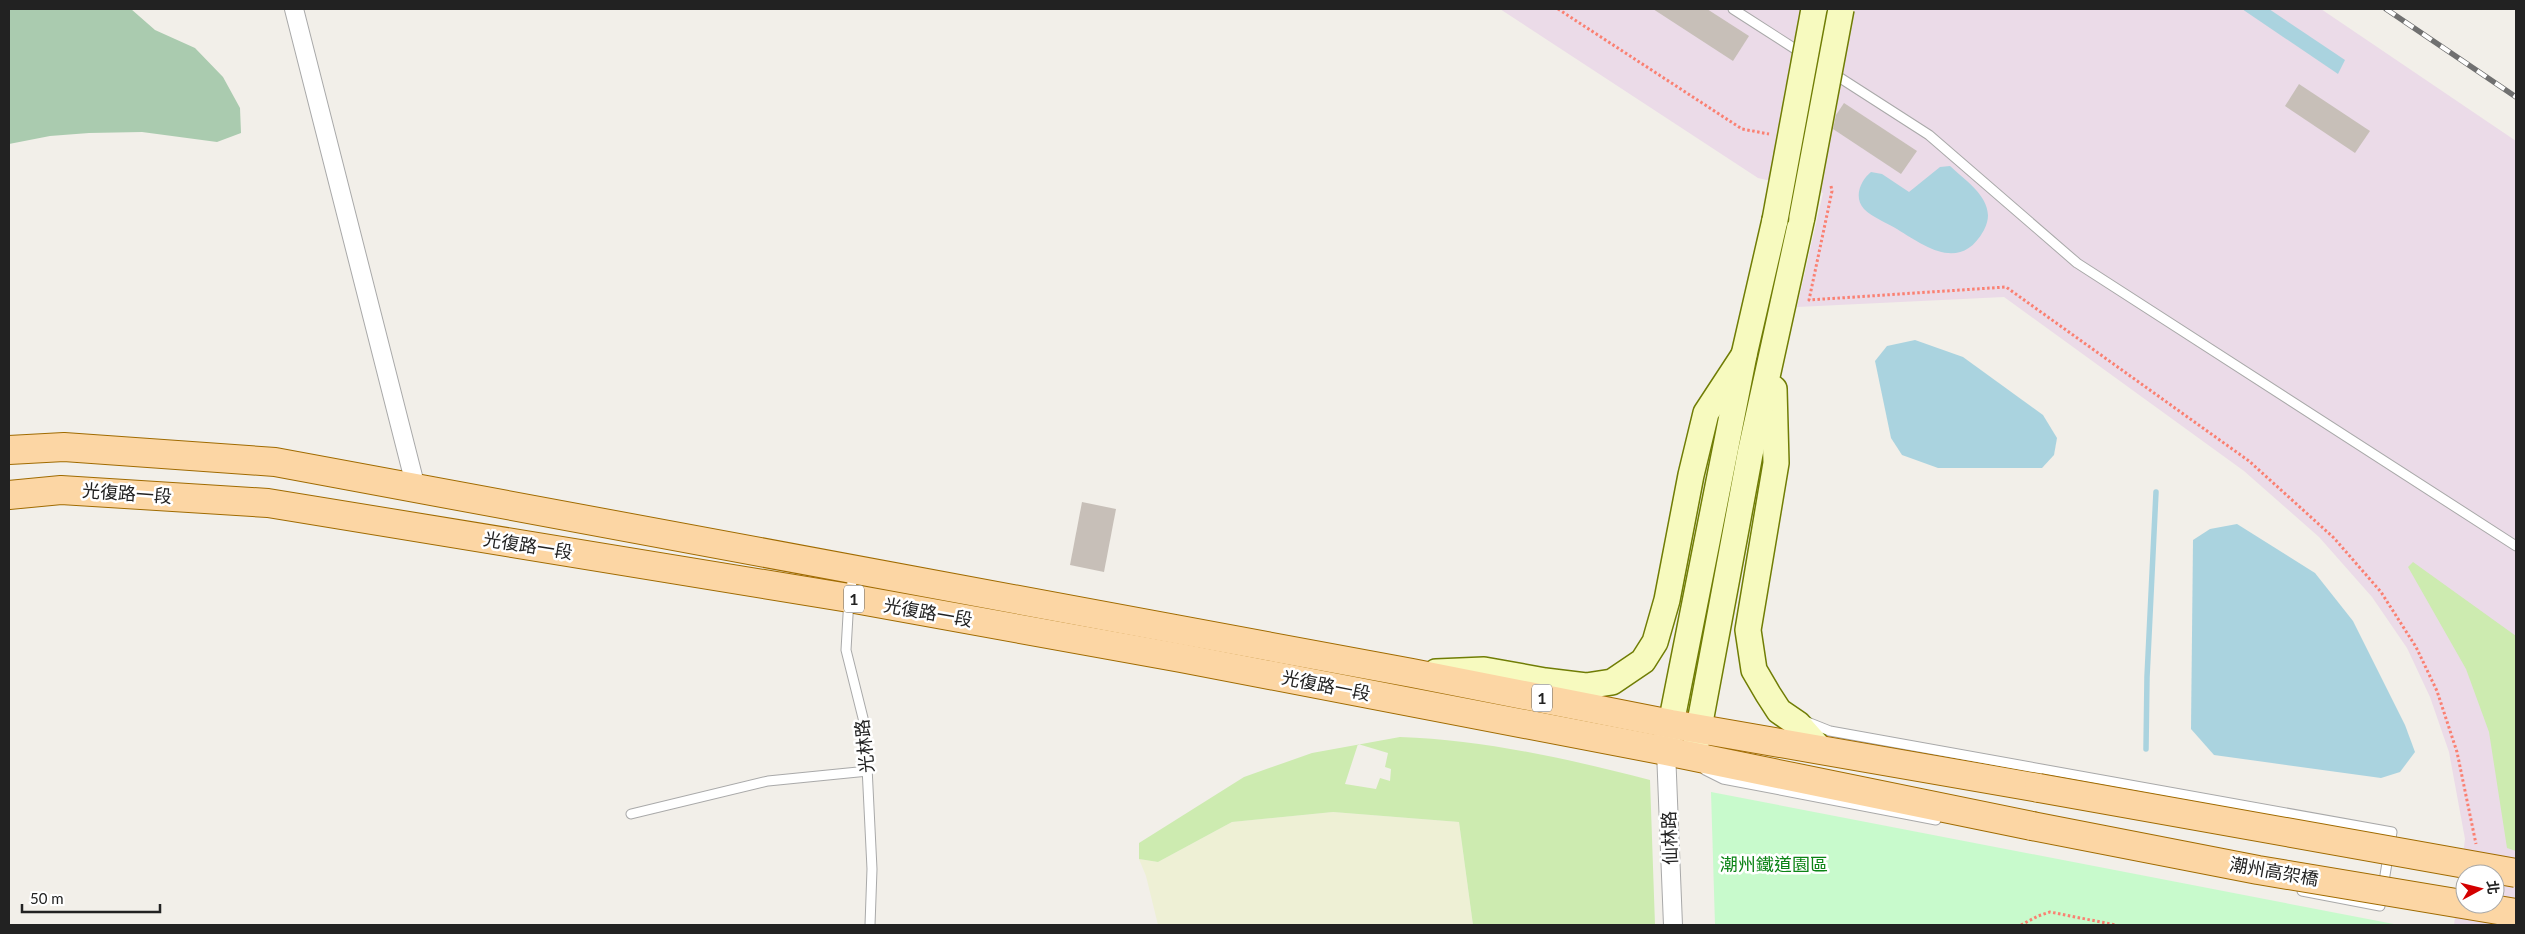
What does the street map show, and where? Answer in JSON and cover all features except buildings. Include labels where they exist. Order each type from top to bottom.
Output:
[{"type":"main road","name":"光復路一段","points":[[9,450],[64,447],[275,462],[1412,673]]},
{"type":"main road","name":"光復路一段","points":[[9,495],[61,490],[268,503],[849,598],[1181,658],[1693,757]]},
{"type":"main road","name":"1","points":[[1412,673],[1698,729]]},
{"type":"main road","points":[[1698,729],[2516,873]]},
{"type":"main road","name":"潮州高架橋","points":[[1693,757],[2258,870],[2516,913]]},
{"type":"street","points":[[294,9],[416,488]]},
{"type":"street","points":[[1666,751],[1744,354],[1775,220],[1814,9]]},
{"type":"street","points":[[1693,757],[1750,454],[1802,217],[1842,9]]},
{"type":"street","points":[[1412,673],[1484,670],[1544,682],[1586,686],[1612,682],[1643,662],[1655,642],[1667,600],[1690,475],[1706,413],[1744,354]]},
{"type":"street","points":[[1772,354],[1776,462],[1748,630],[1754,670],[1779,711],[1798,724],[1821,750]]},
{"type":"street","name":"仙林路","points":[[1666,751],[1673,925]]},
{"type":"lane","points":[[1733,9],[1929,135],[2077,263],[2516,546]]},
{"type":"lane","name":"光林路","points":[[854,569],[849,598],[846,650],[865,726],[872,868],[870,925]]},
{"type":"lane","points":[[1779,711],[1830,731],[2392,832],[2380,906],[2292,889]]},
{"type":"lane","points":[[1666,751],[1723,779],[1949,823]]},
{"type":"lane","points":[[630,814],[768,781],[868,771]]},
{"type":"path","points":[[1558,9],[1742,129],[1778,136]]},
{"type":"path","points":[[1830,181],[1832,191],[1809,300],[2006,287],[2249,461],[2334,538],[2381,592],[2416,647],[2437,692],[2457,752],[2476,843],[2475,850]]},
{"type":"path","points":[[2021,925],[2050,912],[2116,925]]},
{"type":"shaded area","points":[[1500,9],[2321,9],[2516,141],[2516,925],[2454,925],[2455,914],[2505,914],[2505,864],[2462,864],[2465,839],[2449,752],[2430,697],[2407,648],[2372,597],[2319,537],[2244,471],[2004,297],[1797,307],[1823,193],[1758,178]]},
{"type":"green space","points":[[9,9],[131,9],[155,30],[195,48],[223,77],[240,108],[241,133],[217,142],[142,132],[50,136],[9,144]]},
{"type":"green space","points":[[2413,562],[2516,636],[2516,851],[2507,848],[2489,732],[2466,669],[2408,567]]},
{"type":"green space","points":[[1400,737],[1463,742],[1557,758],[1650,780],[1655,925],[1473,925],[1459,822],[1333,812],[1232,822],[1158,862],[1139,859],[1139,843],[1244,777],[1312,753],[1358,745],[1345,784],[1376,789],[1380,778],[1390,781],[1391,769],[1385,767],[1388,753],[1359,744]]},
{"type":"green space","name":"潮州鐵道園區","points":[[1711,792],[2399,925],[1715,925]]},
{"type":"green space","points":[[1333,812],[1459,822],[1473,925],[1158,925],[1146,876],[1139,859],[1158,862],[1232,822]]},
{"type":"water","points":[[2242,9],[2269,9],[2345,60],[2338,74]]},
{"type":"water","points":[[1950,166],[1973,186],[1985,202],[1988,211],[1988,220],[1984,230],[1975,243],[1965,250],[1954,253],[1932,249],[1871,215],[1864,209],[1859,199],[1861,184],[1871,172],[1882,174],[1909,192],[1940,167]]},
{"type":"water","points":[[1915,340],[1963,357],[2043,415],[2057,438],[2054,455],[2042,468],[1938,468],[1902,455],[1891,438],[1875,361],[1887,346]]},
{"type":"water","points":[[2237,524],[2315,573],[2353,621],[2405,725],[2415,752],[2400,772],[2381,778],[2214,755],[2191,729],[2193,540],[2210,529]]},
{"type":"waterway","points":[[2146,749],[2147,677],[2156,492]]},
{"type":"railway","points":[[2386,9],[2516,97]]}]
